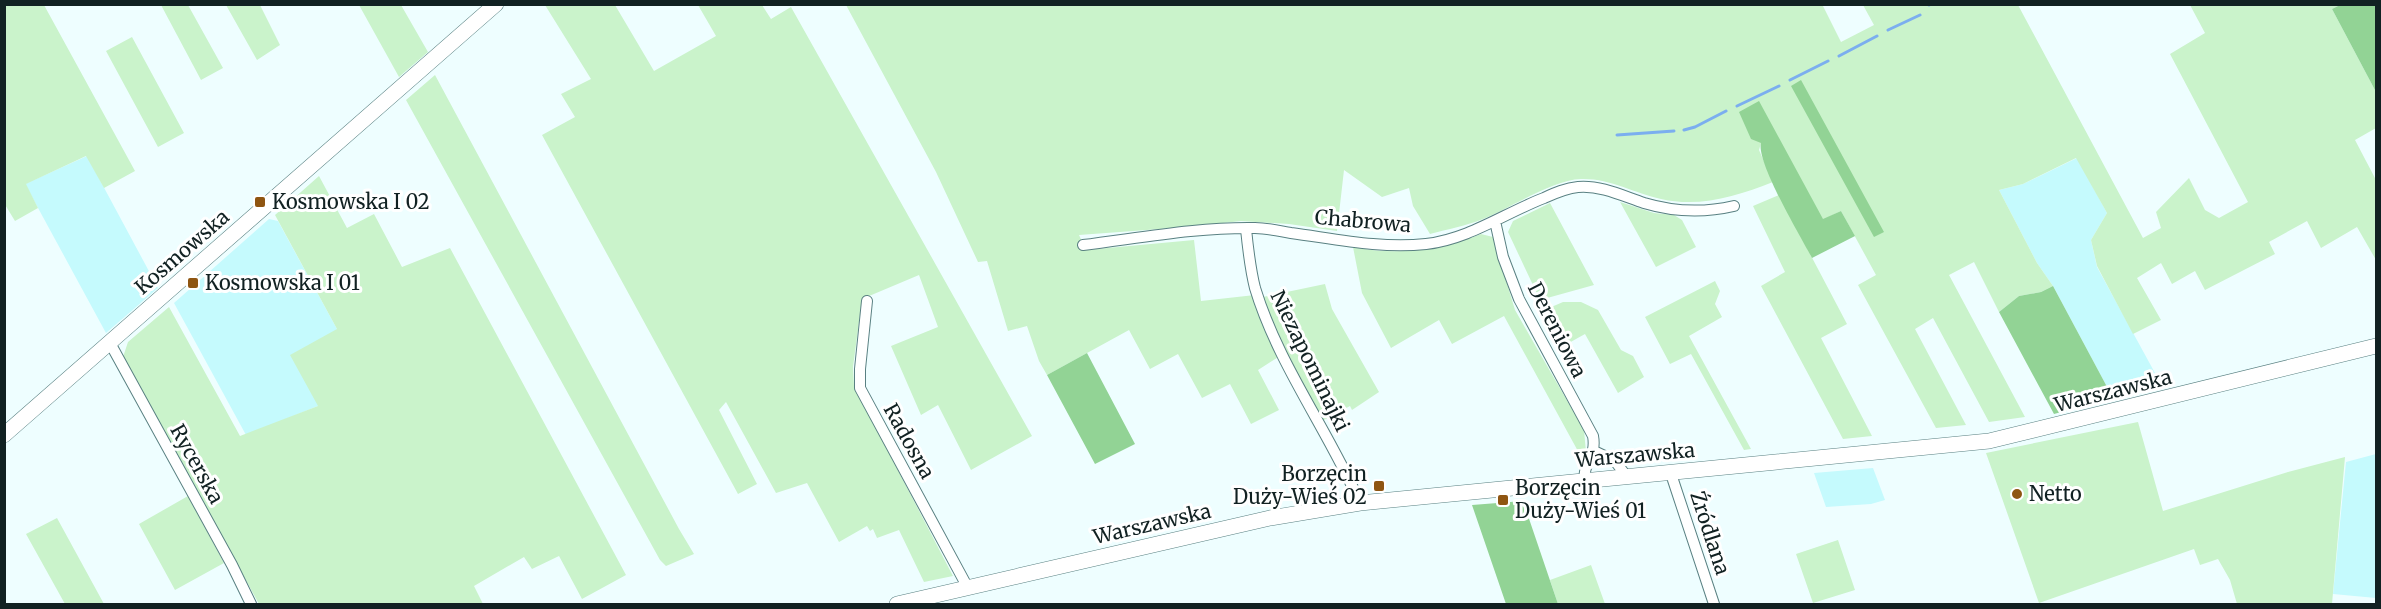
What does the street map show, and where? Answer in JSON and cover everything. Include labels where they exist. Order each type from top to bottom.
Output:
[{"type":"main road","name":"Kosmowska","points":[[4,435],[496,4]]},
{"type":"main road","name":"Warszawska","points":[[897,604],[1270,518],[1360,503],[1989,441],[2376,346]]},
{"type":"street","name":"Chabrowa","points":[[1083,245],[1229,228],[1380,245],[1429,243],[1462,236],[1527,204],[1562,190],[1578,187],[1593,187],[1678,210],[1694,211],[1734,206]]},
{"type":"street","name":"Dereniowa","points":[[1495,221],[1503,257],[1519,299],[1593,436],[1594,451]]},
{"type":"street","name":"Niezapominajki","points":[[1246,229],[1253,278],[1269,323],[1283,355],[1360,503]]},
{"type":"street","name":"Radosna","points":[[867,301],[860,388],[968,588]]},
{"type":"street","name":"Rycerska","points":[[110,343],[232,565],[251,604]]},
{"type":"street","points":[[1585,481],[1584,469],[1594,451],[1616,461],[1627,477]]},
{"type":"street","name":"Źródlana","points":[[1673,473],[1673,480],[1714,604]]},
{"type":"shaded area","points":[[87,156],[158,288],[106,333],[25,184]]},
{"type":"shaded area","points":[[2077,158],[2107,213],[2091,240],[2097,267],[2161,384],[2113,398],[1999,190],[2023,184]]},
{"type":"shaded area","points":[[269,219],[278,221],[337,329],[318,406],[246,435],[174,303]]},
{"type":"shaded area","points":[[2376,454],[2376,598],[2333,594],[2346,462]]},
{"type":"shaded area","points":[[1873,468],[1885,500],[1871,504],[1826,507],[1814,473]]},
{"type":"green space","points":[[1822,4],[1841,42],[1874,25],[1863,5],[2018,5],[2143,238],[2161,228],[2156,212],[2189,178],[2205,210],[2219,218],[2248,202],[2170,54],[2205,33],[2190,5],[2340,5],[2332,9],[2376,92],[2376,128],[2355,140],[2376,180],[2376,260],[2357,227],[2321,248],[2307,221],[2269,242],[2275,254],[2205,290],[2195,271],[2172,284],[2161,263],[2137,278],[2161,320],[2133,334],[2097,266],[2091,240],[2107,213],[2076,158],[2023,184],[1999,190],[2037,263],[2053,286],[2041,292],[2019,296],[1999,312],[1974,262],[1949,275],[2025,417],[1989,422],[1933,318],[1915,329],[1966,425],[1936,428],[1858,285],[1876,275],[1841,211],[1823,220],[1761,143],[1759,150],[1773,182],[1732,196],[1704,201],[1661,199],[1611,183],[1581,179],[1557,184],[1464,226],[1430,234],[1413,206],[1409,188],[1382,197],[1344,170],[1337,231],[1289,224],[1241,221],[1079,235],[1086,250],[1194,240],[1201,301],[1255,295],[1280,356],[1258,370],[1279,410],[1251,424],[1230,384],[1202,398],[1178,354],[1150,369],[1129,330],[1047,375],[1039,361],[1027,326],[1008,331],[987,261],[978,262],[936,172],[846,5]]},
{"type":"green space","points":[[4,5],[44,5],[135,171],[104,188],[86,156],[26,184],[38,208],[15,221],[4,203]]},
{"type":"green space","points":[[161,5],[188,5],[223,68],[201,80]]},
{"type":"green space","points":[[226,5],[260,5],[280,45],[257,60]]},
{"type":"green space","points":[[359,5],[401,5],[428,52],[399,77]]},
{"type":"green space","points":[[545,5],[615,5],[654,71],[716,36],[698,5],[762,5],[771,19],[791,7],[1032,436],[971,470],[938,405],[921,415],[891,346],[938,327],[919,275],[862,299],[853,367],[854,386],[953,576],[924,582],[899,530],[877,538],[873,529],[870,531],[867,526],[839,542],[807,483],[776,493],[726,402],[719,410],[757,484],[738,494],[542,135],[575,117],[561,94],[591,79]]},
{"type":"green space","points":[[2340,5],[2376,5],[2376,92],[2332,9]]},
{"type":"green space","points":[[132,37],[184,133],[158,147],[106,51]]},
{"type":"green space","points":[[435,75],[694,554],[666,566],[660,560],[406,100]]},
{"type":"green space","points":[[1801,80],[1884,232],[1874,237],[1791,86]]},
{"type":"green space","points":[[1759,101],[1823,219],[1841,211],[1855,236],[1812,258],[1772,182],[1761,153],[1761,143],[1751,139],[1739,112]]},
{"type":"green space","points":[[319,176],[347,228],[374,214],[402,267],[450,248],[626,575],[582,599],[559,556],[532,569],[524,557],[474,586],[483,604],[259,604],[123,357],[128,342],[169,307],[240,436],[318,406],[290,355],[337,329],[275,215]]},
{"type":"green space","points":[[1779,195],[1847,324],[1821,338],[1872,436],[1843,439],[1761,286],[1785,272],[1753,206]]},
{"type":"green space","points":[[1620,202],[1654,213],[1674,215],[1682,220],[1696,247],[1656,267]]},
{"type":"green space","points":[[1550,203],[1594,285],[1540,300],[1508,232],[1513,221]]},
{"type":"green space","points":[[1481,234],[1493,237],[1515,310],[1584,430],[1585,464],[1504,316],[1452,344],[1439,320],[1391,348],[1362,293],[1353,247],[1386,251],[1418,250],[1466,240]]},
{"type":"green space","points":[[1715,281],[1720,291],[1715,304],[1722,317],[1689,336],[1751,449],[1744,450],[1691,354],[1670,364],[1645,317]]},
{"type":"green space","points":[[1325,284],[1332,309],[1379,392],[1352,410],[1350,406],[1322,421],[1278,335],[1263,297]]},
{"type":"green space","points":[[2053,286],[2113,398],[2054,414],[1999,312],[2019,296],[2041,292]]},
{"type":"green space","points":[[1563,302],[1581,302],[1598,310],[1621,350],[1633,356],[1644,377],[1618,393],[1585,334],[1567,344],[1554,328],[1549,318],[1549,308]]},
{"type":"green space","points":[[1087,353],[1135,444],[1095,464],[1047,375]]},
{"type":"green space","points":[[2138,422],[2163,511],[2288,472],[2345,457],[2332,604],[2237,604],[2230,580],[2218,559],[2200,565],[2194,549],[2039,603],[1986,453]]},
{"type":"green space","points":[[188,496],[224,563],[175,590],[139,524]]},
{"type":"green space","points":[[1523,501],[1558,604],[1506,604],[1472,505]]},
{"type":"green space","points":[[57,518],[104,604],[65,604],[26,534]]},
{"type":"green space","points":[[1838,540],[1855,590],[1813,603],[1796,554]]},
{"type":"green space","points":[[1591,565],[1605,604],[1558,604],[1550,580]]},
{"type":"waterway","points":[[1888,30],[1920,15]]},
{"type":"waterway","points":[[1839,56],[1877,36]]},
{"type":"waterway","points":[[1790,80],[1828,61]]},
{"type":"waterway","points":[[1737,106],[1779,86]]},
{"type":"waterway","points":[[1684,130],[1695,127],[1726,111]]},
{"type":"waterway","points":[[1617,135],[1674,131]]},
{"type":"place","name":"Kosmowska I 02","points":[[260,202]]},
{"type":"place","name":"Kosmowska I 01","points":[[193,283]]},
{"type":"place","name":"Borzęcin Duży-Wieś 02","points":[[1379,486]]},
{"type":"place","name":"Netto","points":[[2017,494]]},
{"type":"place","name":"Borzęcin Duży-Wieś 01","points":[[1503,500]]}]
